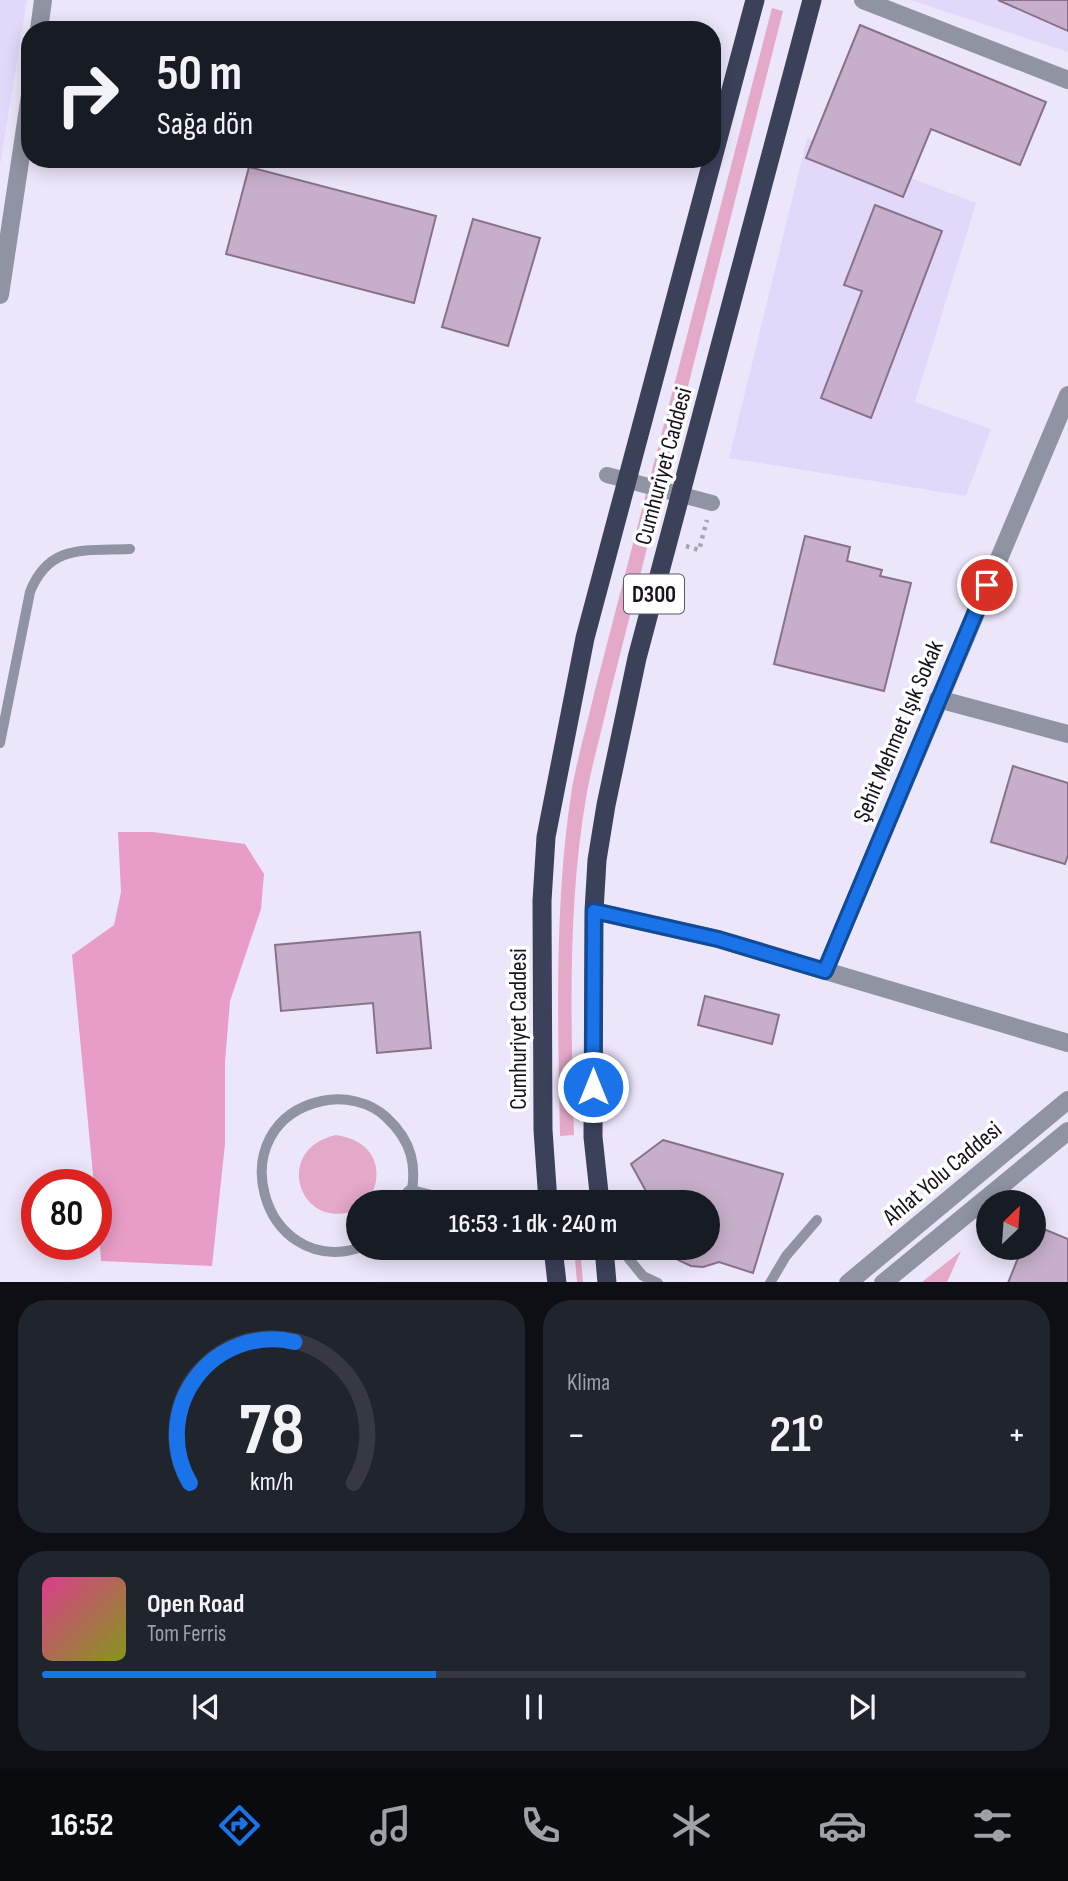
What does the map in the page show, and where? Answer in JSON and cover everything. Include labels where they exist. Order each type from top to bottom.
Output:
[{"type":"highway","name":"Cumhuriyet Caddesi","points":[[721,128],[755,0]]},
{"type":"highway","name":"Cumhuriyet Caddesi","points":[[599,1190],[593,1137],[594,911],[597,860],[606,806],[637,658],[812,0]]},
{"type":"highway","name":"Cumhuriyet Caddesi","points":[[547,1190],[542,1075],[542,901],[546,836],[586,638],[710,168]]},
{"type":"highway","points":[[554,1260],[557,1282]]},
{"type":"highway","points":[[605,1260],[607,1282]]},
{"type":"street","points":[[40,21],[43,0]]},
{"type":"street","points":[[863,0],[1068,80]]},
{"type":"street","points":[[0,295],[21,155]]},
{"type":"street","name":"Şehit Mehmet Işık Sokak","points":[[825,971],[1068,395]]},
{"type":"street","points":[[607,475],[712,503]]},
{"type":"street","points":[[938,699],[1068,734]]},
{"type":"street","points":[[594,911],[718,939],[1068,1043]]},
{"type":"street","name":"Ahlat Yolu Caddesi","points":[[849,1282],[1068,1100]]},
{"type":"street","name":"Ahlat Yolu Caddesi","points":[[884,1282],[1068,1131]]},
{"type":"lane","points":[[0,743],[30,592],[35,579],[43,568],[62,554],[74,551],[130,549]]},
{"type":"lane","points":[[346,1251],[321,1250],[298,1241],[279,1226],[267,1205],[261,1181],[262,1157],[272,1135],[287,1116],[308,1104],[331,1098],[356,1101],[380,1111],[399,1130],[411,1153],[414,1180],[412,1190]]},
{"type":"lane","points":[[771,1282],[786,1255],[817,1220]]},
{"type":"lane","points":[[630,1260],[643,1276],[656,1282]]},
{"type":"path","points":[[699,550],[712,503]]},
{"type":"shaded area","points":[[0,0],[27,0],[24,21],[21,21],[21,37],[0,165]]},
{"type":"shaded area","points":[[910,0],[1068,0],[1068,52]]},
{"type":"shaded area","points":[[772,8],[783,11],[587,792],[573,920],[574,1135],[560,1136],[560,918],[572,788]]},
{"type":"shaded area","points":[[807,138],[976,203],[915,402],[991,429],[966,496],[729,458]]},
{"type":"shaded area","points":[[118,832],[153,832],[245,844],[264,874],[261,909],[230,1001],[225,1062],[225,1144],[212,1266],[101,1261],[112,1260],[112,1169],[92,1169],[72,955],[114,925],[121,892]]},
{"type":"shaded area","points":[[336,1135],[359,1143],[373,1157],[376,1167],[373,1190],[346,1190],[346,1212],[338,1214],[321,1210],[309,1201],[301,1187],[299,1171],[304,1156],[316,1143]]},
{"type":"shaded area","points":[[961,1251],[947,1282],[922,1282]]},
{"type":"shaded area","points":[[575,1260],[581,1260],[583,1282],[577,1282]]},
{"type":"building","points":[[998,0],[1068,0],[1068,31]]},
{"type":"building","points":[[860,25],[1046,102],[1020,165],[931,129],[903,197],[806,158]]},
{"type":"building","points":[[249,168],[436,216],[414,303],[226,254]]},
{"type":"building","points":[[875,205],[942,231],[871,418],[821,398],[862,291],[844,285]]},
{"type":"building","points":[[473,219],[540,238],[508,346],[442,327]]},
{"type":"building","points":[[805,536],[850,547],[847,561],[882,570],[880,576],[911,583],[884,691],[774,664]]},
{"type":"building","points":[[1013,766],[1068,783],[1068,855],[1065,864],[991,842]]},
{"type":"building","points":[[420,932],[431,1048],[377,1053],[373,1003],[281,1011],[275,945]]},
{"type":"building","points":[[705,996],[779,1015],[772,1044],[698,1025]]},
{"type":"building","points":[[663,1140],[783,1174],[753,1273],[719,1262],[703,1267],[691,1266],[678,1260],[720,1260],[720,1190],[645,1190],[631,1164]]},
{"type":"building","points":[[1046,1230],[1068,1239],[1068,1282],[1008,1282],[1017,1260],[1046,1260]]},
{"type":"route","points":[[593,1087],[594,911],[718,939],[825,971],[987,585]]}]
